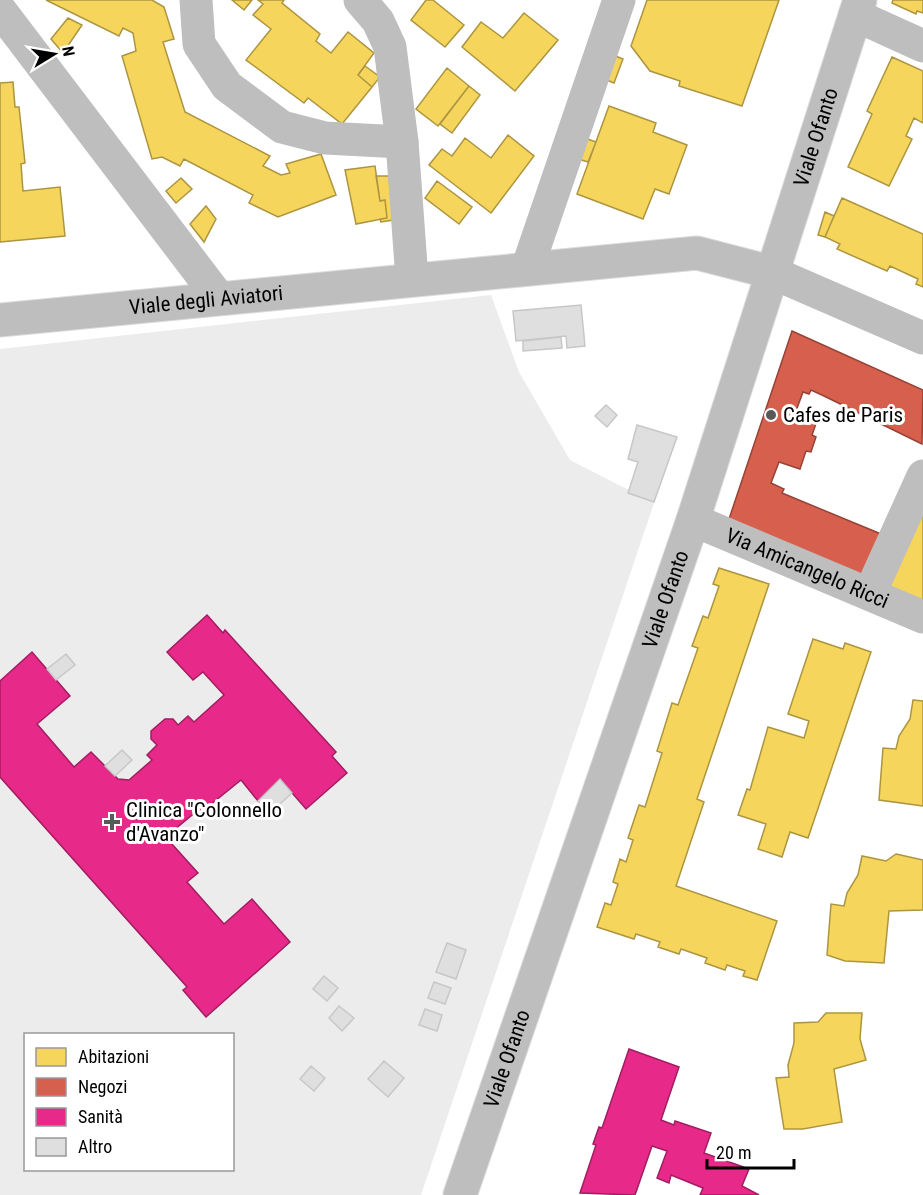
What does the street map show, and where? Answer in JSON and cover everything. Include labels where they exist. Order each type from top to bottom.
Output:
[{"type":"main road","points":[[196,0],[199,44],[227,86],[282,127],[325,138],[402,142]]},
{"type":"main road","points":[[360,0],[378,21],[390,47],[402,142],[412,279]]},
{"type":"main road","points":[[527,269],[619,0]]},
{"type":"main road","points":[[858,8],[923,46]]},
{"type":"main road","name":"Viale Ofanto","points":[[460,1195],[693,520],[771,272],[858,8]]},
{"type":"main road","points":[[0,10],[219,298]]},
{"type":"main road","name":"Viale degli Aviatori","points":[[0,320],[698,253],[771,272],[923,338]]},
{"type":"main road","points":[[870,593],[923,476]]},
{"type":"main road","name":"Via Amicangelo Ricci","points":[[693,520],[870,593],[923,618]]},
{"type":"shaded area","points":[[491,295],[519,372],[570,460],[654,503],[421,1195],[0,1195],[0,349]]},
{"type":"building: Abitazioni","points":[[46,0],[152,0],[164,7],[174,39],[163,42],[185,112],[270,156],[263,166],[281,175],[290,173],[286,164],[321,154],[336,195],[278,217],[249,203],[253,195],[184,159],[180,166],[162,157],[152,159],[122,56],[136,51],[133,33],[123,28],[119,36]]},
{"type":"building: Abitazioni","points":[[232,0],[252,0],[244,10]]},
{"type":"building: Abitazioni","points":[[258,0],[284,0],[282,3],[320,34],[316,41],[331,53],[348,32],[374,53],[358,75],[372,87],[342,124],[308,98],[304,103],[246,60],[271,29],[253,15],[263,4]]},
{"type":"building: Abitazioni","points":[[426,0],[433,0],[464,25],[445,47],[411,20]]},
{"type":"building: Abitazioni","points":[[647,0],[779,0],[742,106],[679,86],[680,81],[650,71],[631,46]]},
{"type":"building: Abitazioni","points":[[893,0],[923,0],[923,13],[917,11],[916,14],[892,3]]},
{"type":"building: Abitazioni","points":[[524,13],[558,40],[515,91],[462,47],[481,22],[503,38]]},
{"type":"building: Abitazioni","points":[[68,18],[82,25],[63,53],[51,39]]},
{"type":"building: Abitazioni","points":[[605,52],[623,59],[614,83],[597,76]]},
{"type":"building: Abitazioni","points":[[892,57],[923,71],[923,123],[914,118],[906,136],[912,139],[889,186],[848,167],[872,114],[867,111]]},
{"type":"building: Abitazioni","points":[[365,66],[380,77],[372,87],[358,75]]},
{"type":"building: Abitazioni","points":[[447,68],[469,86],[438,126],[416,109]]},
{"type":"building: Abitazioni","points":[[13,82],[15,107],[19,107],[25,163],[21,164],[23,191],[60,187],[65,236],[0,242],[0,83]]},
{"type":"building: Abitazioni","points":[[469,86],[480,95],[452,133],[440,124]]},
{"type":"building: Abitazioni","points":[[609,106],[656,123],[653,132],[687,145],[669,194],[655,189],[643,219],[577,194]]},
{"type":"building: Abitazioni","points":[[508,135],[534,156],[491,213],[429,165],[442,149],[452,156],[465,138],[491,158]]},
{"type":"building: Abitazioni","points":[[576,135],[596,142],[588,162],[569,156]]},
{"type":"building: Abitazioni","points":[[375,166],[380,201],[385,200],[387,218],[356,224],[345,170]]},
{"type":"building: Abitazioni","points":[[376,176],[389,176],[393,220],[381,222],[380,219],[387,218],[385,200],[380,201]]},
{"type":"building: Abitazioni","points":[[181,178],[192,189],[176,203],[166,191]]},
{"type":"building: Abitazioni","points":[[437,181],[472,207],[459,224],[425,198]]},
{"type":"building: Abitazioni","points":[[842,198],[923,234],[923,287],[916,284],[918,279],[890,266],[887,271],[837,249],[840,244],[825,237]]},
{"type":"building: Abitazioni","points":[[206,206],[216,219],[204,242],[190,224]]},
{"type":"building: Abitazioni","points":[[825,212],[834,216],[825,237],[818,235]]},
{"type":"building: Abitazioni","points":[[923,505],[923,607],[885,590]]},
{"type":"building: Abitazioni","points":[[719,568],[769,584],[697,799],[704,802],[676,886],[777,921],[757,980],[743,976],[745,971],[727,965],[725,970],[705,963],[707,958],[681,949],[679,954],[658,947],[660,942],[636,934],[634,939],[597,927],[605,903],[611,905],[618,884],[613,882],[620,859],[626,862],[633,840],[628,838],[639,805],[645,807],[662,753],[657,751],[672,703],[678,705],[698,648],[692,646],[703,616],[708,618],[719,586],[713,584]]},
{"type":"building: Abitazioni","points":[[813,639],[843,649],[845,643],[871,652],[808,838],[790,832],[782,857],[758,849],[766,824],[738,815],[747,789],[750,790],[768,727],[804,738],[809,721],[788,714]]},
{"type":"building: Abitazioni","points":[[913,700],[923,701],[923,806],[879,800],[883,748],[896,749],[899,736],[910,719]]},
{"type":"building: Abitazioni","points":[[896,854],[923,860],[923,910],[889,911],[884,963],[845,961],[827,955],[831,904],[844,906],[847,893],[858,875],[862,856],[886,861]]},
{"type":"building: Abitazioni","points":[[826,1013],[862,1013],[860,1039],[866,1060],[834,1069],[842,1122],[803,1129],[784,1129],[776,1078],[789,1077],[788,1065],[794,1043],[794,1023],[818,1022]]},
{"type":"building: Negozi","points":[[792,331],[923,390],[922,444],[811,390],[809,394],[803,392],[796,411],[818,418],[812,435],[816,437],[811,452],[806,451],[800,469],[779,462],[771,483],[784,489],[782,493],[881,534],[860,581],[728,522]]},
{"type":"building: Sanità","name":"Clinica \"Colonnello d'Avanzo\"","points":[[207,615],[223,633],[225,630],[336,752],[332,756],[347,773],[306,809],[280,779],[258,801],[241,780],[199,814],[197,811],[174,830],[171,843],[198,873],[187,882],[224,924],[252,899],[290,942],[206,1017],[183,990],[187,987],[0,777],[0,681],[32,652],[70,696],[37,724],[74,767],[91,752],[118,779],[129,780],[152,760],[147,755],[157,745],[151,739],[151,731],[165,719],[173,719],[178,725],[188,716],[194,722],[224,695],[203,672],[193,680],[167,652]]},
{"type":"building: Sanità","points":[[629,1049],[679,1067],[661,1120],[674,1125],[675,1121],[711,1133],[704,1153],[749,1169],[742,1186],[759,1195],[700,1195],[703,1188],[671,1175],[669,1183],[657,1178],[667,1151],[652,1146],[635,1195],[580,1193],[596,1145],[593,1144],[599,1127],[602,1128]]},
{"type":"building: Altro","points":[[581,305],[585,346],[567,348],[566,336],[516,341],[513,311]]},
{"type":"building: Altro","points":[[561,337],[562,348],[523,351],[523,341]]},
{"type":"building: Altro","points":[[606,405],[617,415],[607,427],[595,416]]},
{"type":"building: Altro","points":[[637,425],[677,437],[654,502],[628,493],[638,462],[628,459]]},
{"type":"building: Altro","points":[[66,654],[75,665],[56,680],[47,669]]},
{"type":"building: Altro","points":[[122,750],[132,760],[115,776],[105,766]]},
{"type":"building: Altro","points":[[280,779],[292,793],[270,813],[258,801]]},
{"type":"building: Altro","points":[[447,943],[466,950],[456,979],[436,972]]},
{"type":"building: Altro","points":[[324,976],[338,988],[327,1001],[313,989]]},
{"type":"building: Altro","points":[[434,982],[451,988],[445,1004],[428,998]]},
{"type":"building: Altro","points":[[339,1006],[354,1018],[342,1031],[329,1018]]},
{"type":"building: Altro","points":[[425,1009],[442,1015],[437,1031],[419,1025]]},
{"type":"building: Altro","points":[[384,1061],[404,1078],[388,1097],[368,1079]]},
{"type":"building: Altro","points":[[311,1066],[325,1078],[314,1091],[300,1079]]},
{"type":"place","name":"Cafes de Paris","points":[[771,415]]},
{"type":"place","name":"Clinica \"Colonnello d'Avanzo\"","points":[[112,822]]}]
